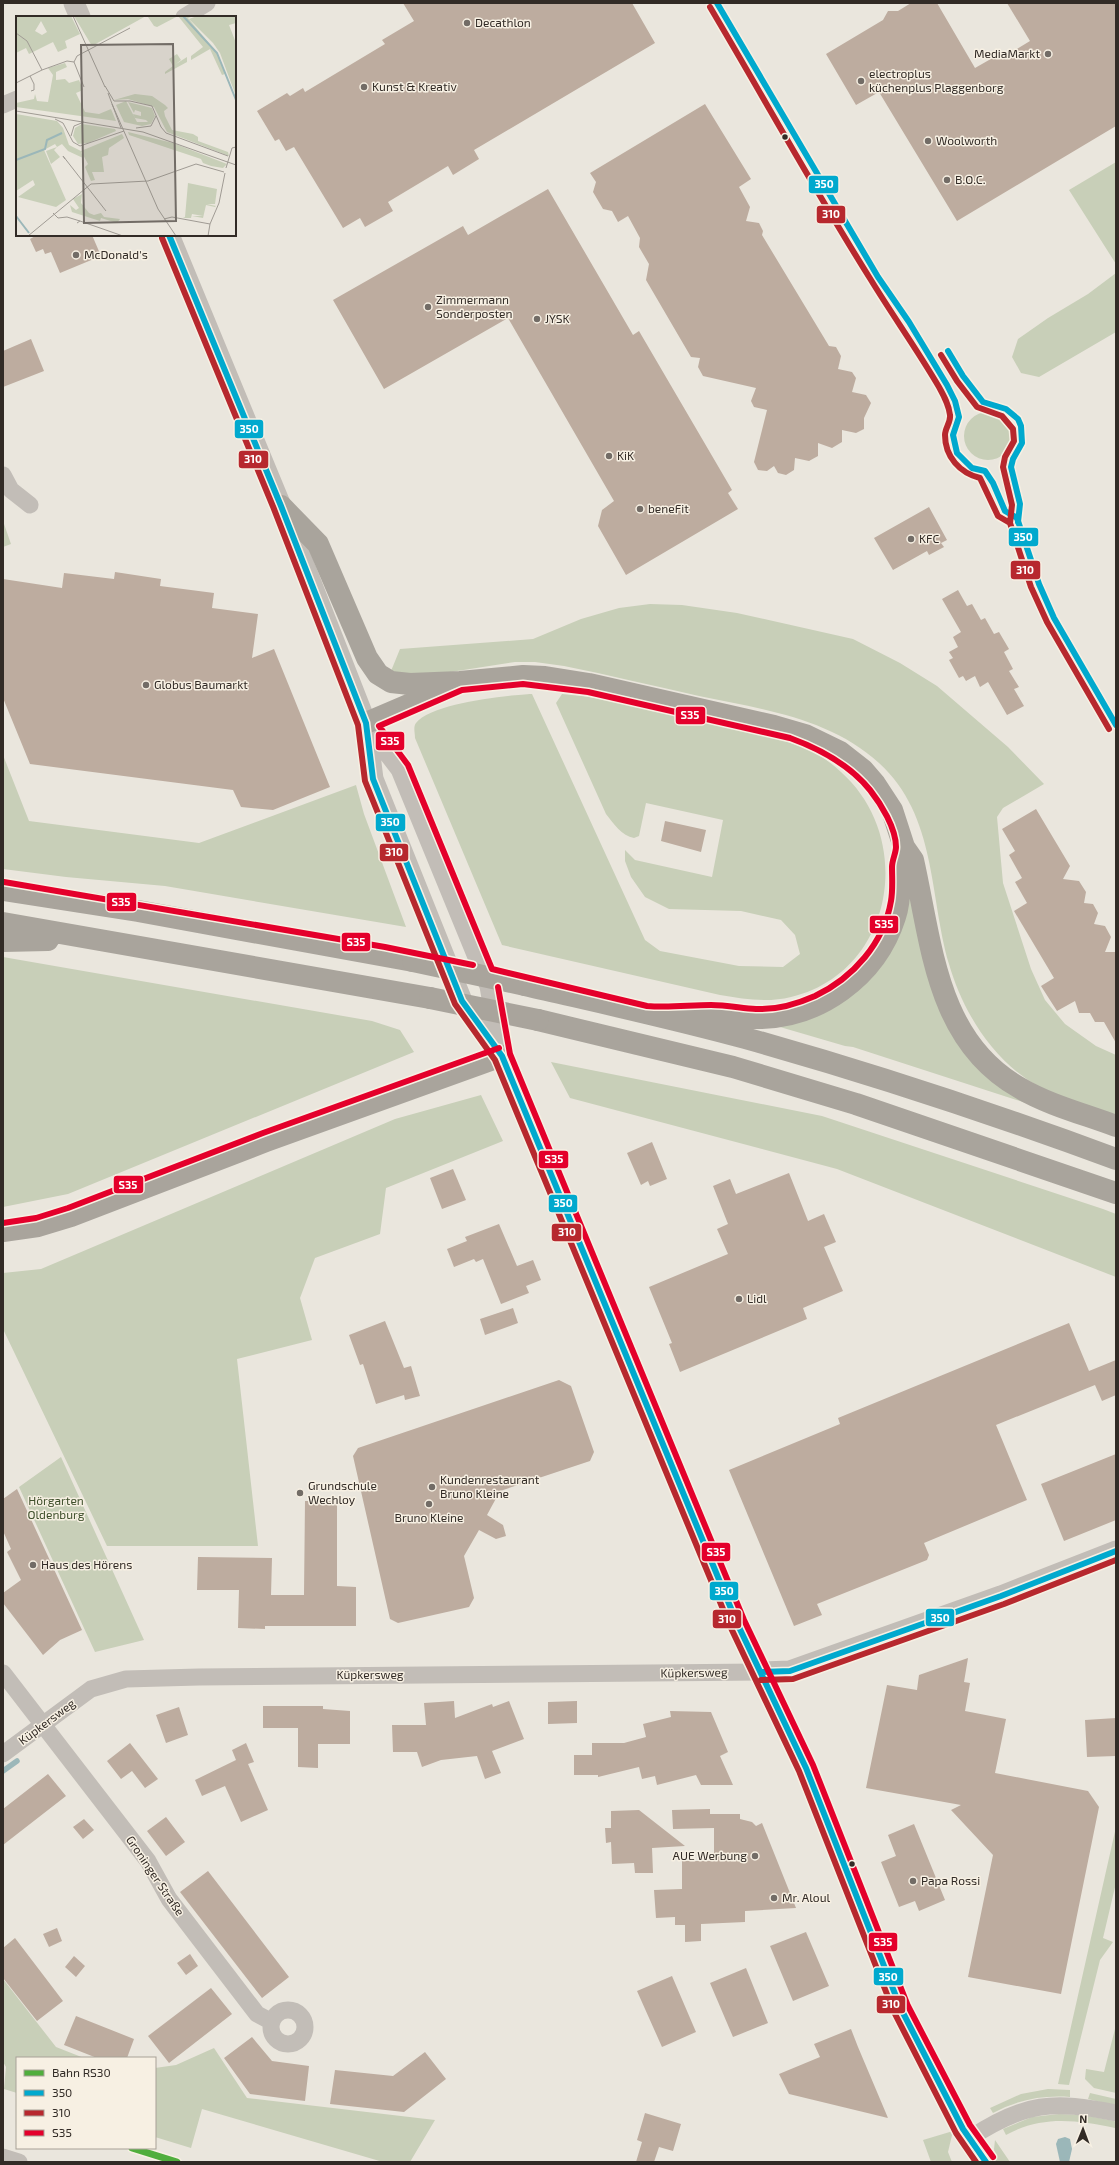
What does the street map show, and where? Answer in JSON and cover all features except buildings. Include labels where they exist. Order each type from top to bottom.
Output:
[{"type":"highway","points":[[281,506],[318,544],[367,658],[378,674],[391,682],[410,684],[460,682],[523,676],[567,680],[711,711],[805,734],[840,752],[863,770],[875,784],[892,810],[904,848],[914,860],[933,960],[941,989],[952,1014],[966,1038],[986,1062],[1008,1081],[1034,1096],[1116,1126]]},
{"type":"highway","points":[[366,723],[460,682]]},
{"type":"highway","points":[[654,1014],[721,1013],[755,1018],[773,1017],[806,1009],[846,988],[874,958],[892,927],[899,904],[901,881],[900,860],[904,848]]},
{"type":"highway","points":[[3,890],[138,911],[413,960],[654,1014],[850,1068],[1018,1123],[1116,1159]]},
{"type":"highway","points":[[3,923],[430,998],[538,1020],[733,1067],[856,1104],[1116,1193]]},
{"type":"highway","points":[[3,941],[101,939]]},
{"type":"highway","points":[[3,1231],[38,1226],[71,1216],[266,1141],[502,1056]]},
{"type":"street","points":[[74,3],[80,16]]},
{"type":"street","points":[[186,16],[207,3]]},
{"type":"street","points":[[3,105],[16,100]]},
{"type":"street","points":[[169,236],[281,506],[366,723],[373,778],[462,1001],[502,1056]]},
{"type":"street","points":[[3,475],[11,490],[30,505]]},
{"type":"street","points":[[366,723],[401,769],[490,986],[502,1056],[736,1623],[761,1672],[806,1768],[901,2009],[931,2069],[970,2138],[986,2162]]},
{"type":"street","points":[[761,1672],[790,1671],[1001,1596],[1116,1551]]},
{"type":"street","name":"Küpkersweg","points":[[3,1754],[91,1689],[126,1679],[207,1676],[761,1672]]},
{"type":"street","name":"Groninger Straße","points":[[3,1673],[148,1861],[169,1898],[258,2014],[272,2022]]},
{"type":"street","points":[[970,2138],[1012,2114],[1041,2106],[1073,2106],[1116,2113]]},
{"type":"street","points":[[3,2157],[19,2162]]},
{"type":"green space","points":[[1116,162],[1116,264],[1069,190]]},
{"type":"green space","points":[[1116,273],[1116,332],[1039,377],[1021,373],[1012,357],[1018,339],[1048,318],[1088,294]]},
{"type":"green space","points":[[983,412],[993,412],[1002,416],[1008,422],[1011,427],[1011,445],[1002,456],[993,460],[983,460],[974,456],[968,450],[964,441],[964,431],[968,422],[974,416]]},
{"type":"green space","points":[[3,521],[11,544],[3,547]]},
{"type":"green space","points":[[650,604],[682,605],[737,613],[853,639],[900,663],[937,686],[1008,747],[1044,784],[1003,808],[997,817],[1003,883],[1031,969],[1045,1000],[1065,1024],[1096,1046],[1116,1055],[1116,1116],[1060,1096],[1038,1086],[1014,1069],[989,1044],[969,1014],[949,964],[928,858],[912,807],[898,784],[879,763],[860,748],[839,735],[817,725],[771,711],[564,666],[535,662],[515,662],[425,676],[406,677],[391,671],[400,649],[533,639],[581,619],[619,608]]},
{"type":"green space","points":[[532,694],[645,940],[660,951],[739,966],[783,967],[800,954],[795,935],[781,920],[741,911],[669,909],[645,897],[631,877],[625,861],[625,850],[635,860],[712,877],[723,820],[646,803],[639,836],[634,838],[622,832],[606,814],[556,703],[562,694],[620,702],[775,738],[798,745],[822,757],[833,765],[865,800],[879,832],[885,866],[883,900],[872,932],[853,961],[826,983],[791,997],[773,1000],[756,1000],[720,995],[502,945],[415,738],[414,730],[416,723],[424,716],[453,705],[489,698]]},
{"type":"green space","points":[[3,755],[29,821],[199,843],[356,785],[364,814],[406,927],[165,886],[66,877],[3,869]]},
{"type":"green space","points":[[910,892],[930,975],[1026,1103],[853,1047],[780,1027],[822,1009]]},
{"type":"green space","points":[[3,957],[372,1021],[400,1030],[414,1052],[68,1194],[3,1207]]},
{"type":"green space","points":[[551,1062],[822,1116],[1103,1209],[1116,1214],[1116,1277],[837,1169],[570,1098]]},
{"type":"green space","points":[[481,1095],[503,1141],[386,1188],[380,1234],[315,1258],[300,1298],[312,1340],[237,1359],[258,1546],[107,1546],[3,1329],[3,1273],[41,1269],[395,1119]]},
{"type":"green space","name":"Hörgarten Oldenburg","points":[[61,1457],[144,1640],[95,1652],[19,1487]]},
{"type":"green space","points":[[1116,1827],[1116,1883],[1103,1938],[1113,1942],[1100,1960],[1069,2085],[1058,2084]]},
{"type":"green space","points":[[3,1979],[56,2047],[81,2057],[16,2057],[16,2093],[4,2089],[6,2067],[3,2062]]},
{"type":"green space","points":[[1116,2025],[1116,2093],[1094,2088],[1085,2079],[1086,2069],[1104,2072]]},
{"type":"green space","points":[[214,2048],[247,2098],[435,2120],[410,2162],[383,2162],[202,2109],[191,2148],[156,2137],[156,2068],[176,2065]]},
{"type":"green space","points":[[1048,2089],[1070,2090],[1070,2097],[1030,2099],[1002,2108],[993,2113],[990,2108],[1021,2094]]},
{"type":"green space","points":[[1090,2093],[1116,2099],[1116,2106],[1088,2099]]},
{"type":"green space","points":[[1059,2114],[1084,2115],[1114,2121],[1116,2123],[1115,2128],[1073,2121],[1060,2121],[1033,2124],[1006,2135],[1003,2129],[1032,2117]]},
{"type":"green space","points":[[953,2131],[948,2152],[952,2162],[931,2162],[923,2140]]},
{"type":"green space","points":[[995,2140],[1010,2162],[996,2162],[994,2149]]},
{"type":"water","points":[[1065,2137],[1070,2139],[1072,2149],[1069,2162],[1060,2162],[1056,2144],[1058,2139]]},
{"type":"waterway","points":[[3,1771],[17,1761]]},
{"type":"rail line","name":"RS30","points":[[135,2149],[177,2162]]},
{"type":"transit line","name":"350","points":[[717,3],[878,277],[909,322],[947,385],[955,401],[959,417],[953,435],[957,453],[972,468],[985,471],[993,483],[1005,511],[1017,518],[1039,584],[1054,618],[1116,725]]},
{"type":"transit line","name":"310","points":[[710,7],[830,213],[941,390],[950,415],[950,420],[945,435],[951,457],[960,468],[973,476],[980,478],[998,516],[1010,523],[1031,587],[1047,622],[1109,729]]},
{"type":"transit line","name":"350","points":[[169,236],[281,506],[366,723],[373,779],[462,1001],[502,1056],[737,1623],[806,1768],[901,2009],[963,2129],[986,2162]]},
{"type":"transit line","name":"310","points":[[162,238],[274,509],[358,725],[365,781],[455,1004],[495,1060],[730,1626],[799,1771],[894,2012],[956,2133],[976,2162]]},
{"type":"transit line","name":"350","points":[[948,351],[963,376],[983,402],[1006,409],[1018,419],[1021,426],[1022,443],[1013,459],[1011,467],[1020,504],[1018,522]]},
{"type":"transit line","name":"310","points":[[941,355],[957,381],[977,407],[1002,416],[1013,429],[1014,441],[1005,457],[1003,467],[1012,505],[1010,523]]},
{"type":"transit line","name":"S35","points":[[523,684],[588,692],[790,738],[823,752],[853,772],[879,802],[891,824],[896,847],[892,864],[892,897],[887,916],[882,931],[865,958],[842,979],[815,996],[801,1002],[771,1009],[750,1009],[717,1005],[663,1007],[647,1006],[492,969],[408,765],[379,726],[462,690],[523,684]]},
{"type":"transit line","name":"S35","points":[[4,882],[385,947],[473,965]]},
{"type":"transit line","name":"S35","points":[[498,987],[510,1054],[744,1620],[813,1765],[908,2006],[970,2125],[993,2157]]},
{"type":"transit line","name":"S35","points":[[3,1223],[36,1218],[68,1208],[263,1133],[499,1048]]},
{"type":"transit line","name":"350","points":[[761,1672],[790,1671],[1001,1596],[1116,1551]]},
{"type":"transit line","name":"310","points":[[761,1680],[793,1679],[1004,1604],[1116,1560]]},
{"type":"place","name":"Decathlon","points":[[467,23]]},
{"type":"place","name":"MediaMarkt","points":[[1048,54]]},
{"type":"place","name":"electroplus küchenplus Plaggenborg","points":[[861,81]]},
{"type":"place","name":"Kunst & Kreativ","points":[[364,87]]},
{"type":"place","name":"Woolworth","points":[[928,141]]},
{"type":"place","name":"B.O.C.","points":[[947,180]]},
{"type":"place","name":"McDonald's","points":[[76,255]]},
{"type":"place","name":"Zimmermann Sonderposten","points":[[428,307]]},
{"type":"place","name":"JYSK","points":[[537,319]]},
{"type":"place","name":"KiK","points":[[609,456]]},
{"type":"place","name":"beneFit","points":[[640,509]]},
{"type":"place","name":"KFC","points":[[911,539]]},
{"type":"place","name":"Globus Baumarkt","points":[[146,685]]},
{"type":"place","name":"Lidl","points":[[739,1299]]},
{"type":"place","name":"Kundenrestaurant Bruno Kleine","points":[[432,1487]]},
{"type":"place","name":"Grundschule Wechloy","points":[[300,1493]]},
{"type":"place","name":"Bruno Kleine","points":[[429,1504]]},
{"type":"place","name":"Haus des Hörens","points":[[33,1565]]},
{"type":"place","name":"AUE Werbung","points":[[755,1856]]},
{"type":"place","name":"Papa Rossi","points":[[913,1881]]},
{"type":"place","name":"Mr. Aloul","points":[[774,1898]]}]
